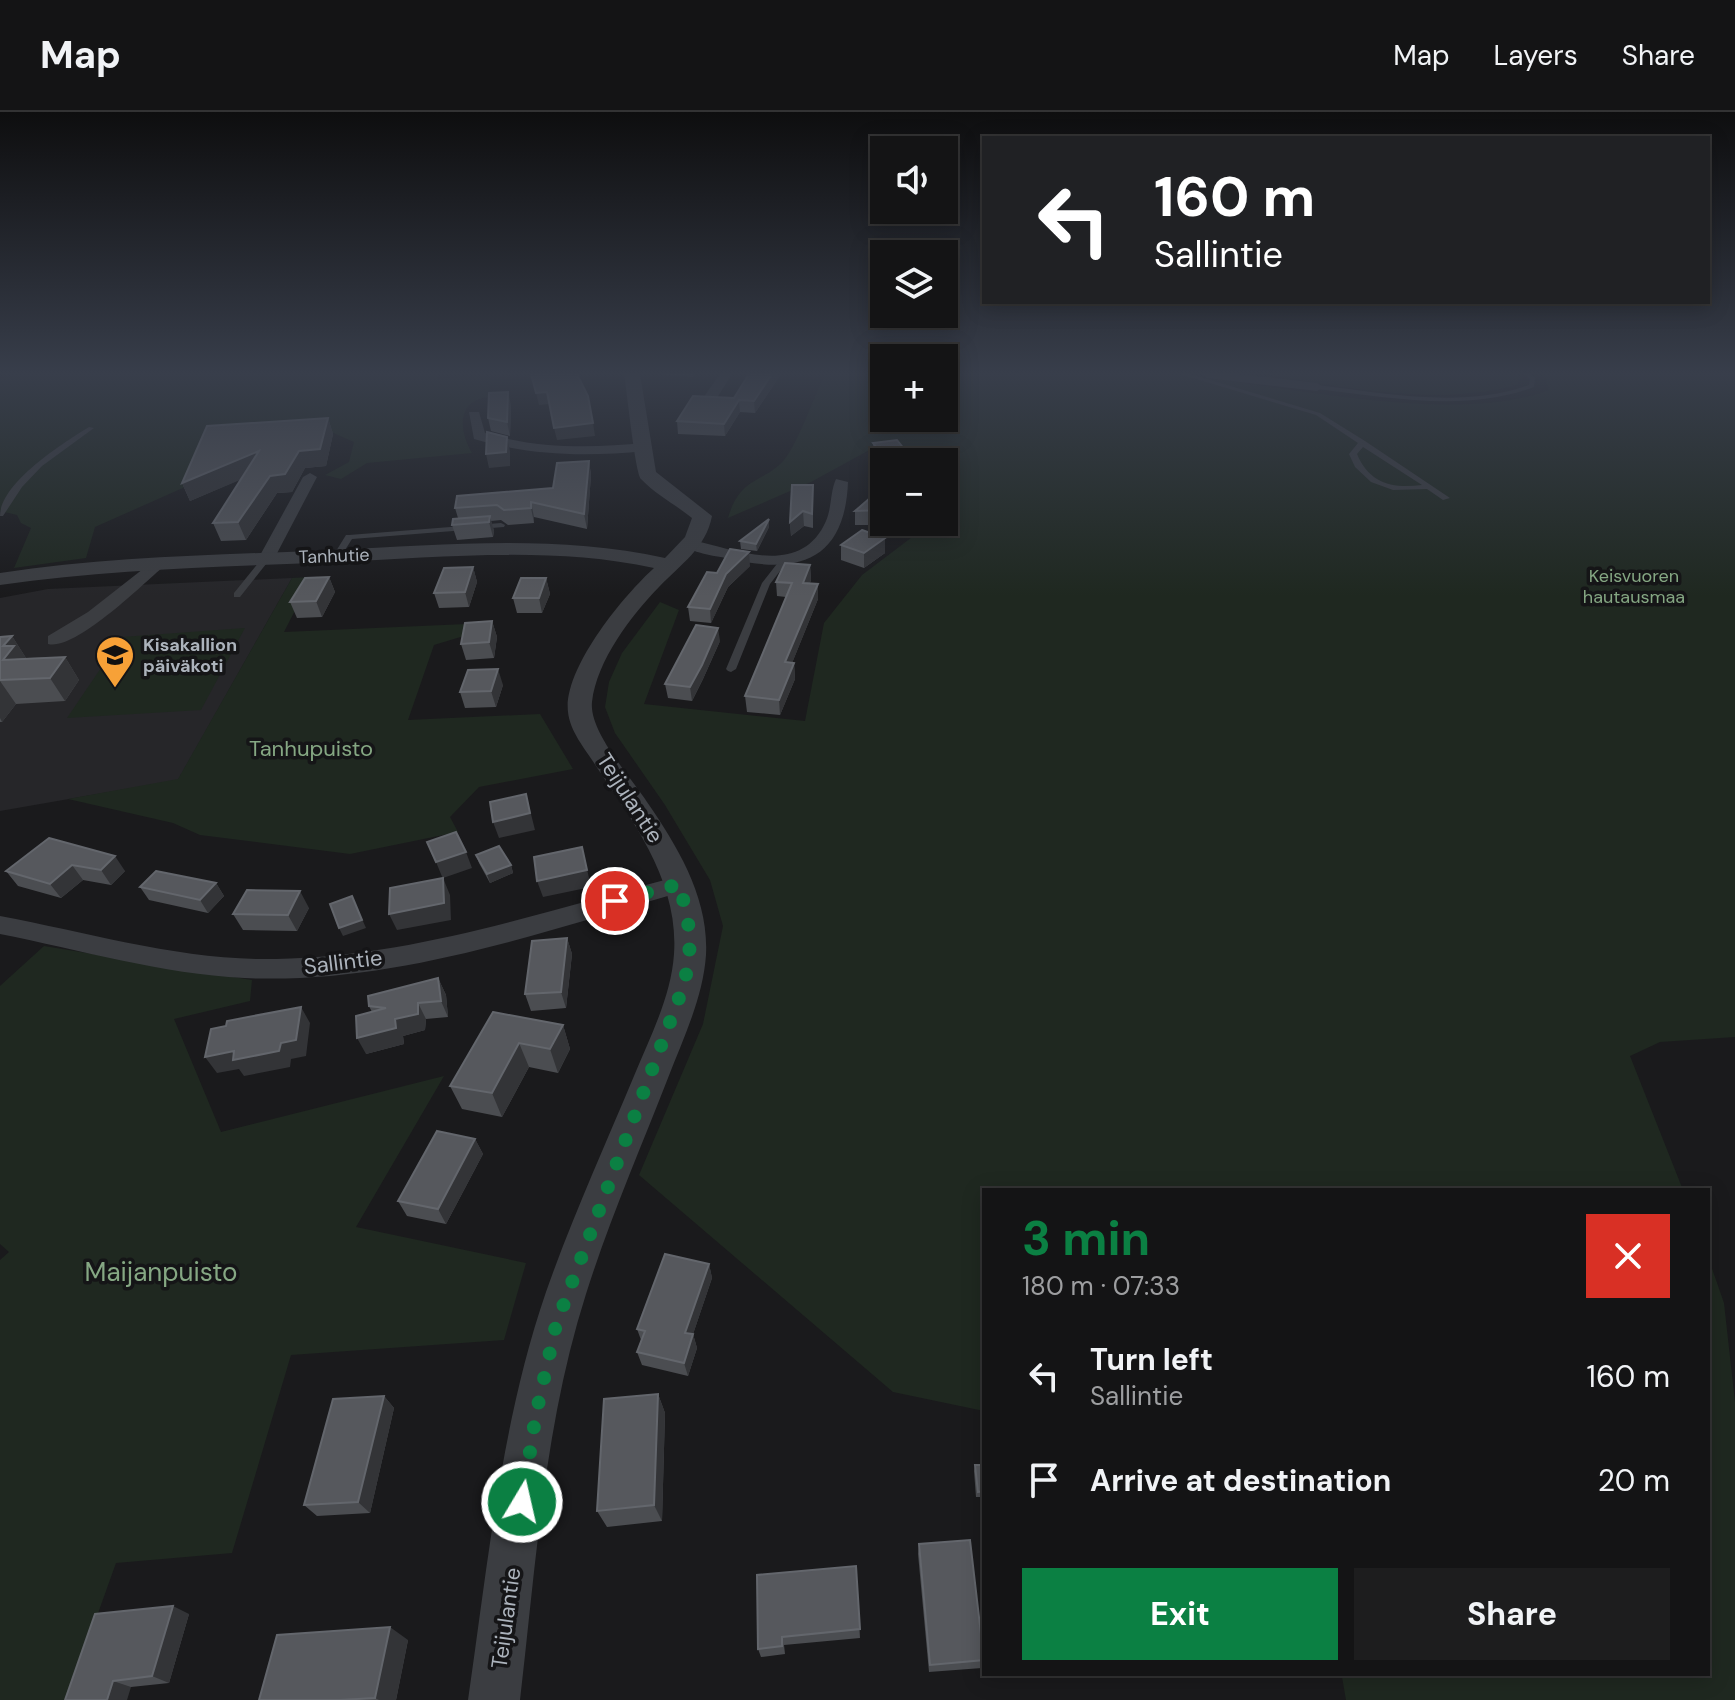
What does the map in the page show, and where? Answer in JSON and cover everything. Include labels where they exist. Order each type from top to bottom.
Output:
[{"type":"street","points":[[526,448],[591,453],[644,452]]},
{"type":"street","points":[[643,448],[648,475],[702,516],[699,533],[692,545],[783,562],[817,544],[833,527],[839,512],[841,482]]},
{"type":"street","points":[[552,468],[644,452]]},
{"type":"street","points":[[266,559],[310,477]]},
{"type":"street","name":"Teijulantie","points":[[494,1700],[536,1414],[556,1325],[685,982],[691,938],[680,884],[669,859],[586,731],[580,703],[584,686],[624,615],[667,565],[692,545]]},
{"type":"street","name":"Tanhutie","points":[[0,579],[60,569],[157,563],[564,550],[667,565]]},
{"type":"street","points":[[54,640],[94,616],[157,563]]},
{"type":"street","name":"Sallintie","points":[[0,925],[190,962],[277,969],[355,963],[430,950],[680,884]]},
{"type":"lane","points":[[0,514],[18,483],[41,459],[59,448]]},
{"type":"lane","points":[[1358,448],[1353,454],[1356,466],[1369,478],[1385,487],[1405,491],[1427,487]]},
{"type":"lane","points":[[1372,448],[1446,498]]},
{"type":"lane","points":[[337,556],[349,537],[501,525]]},
{"type":"lane","points":[[237,595],[266,559]]},
{"type":"lane","points":[[731,669],[766,583],[783,562]]},
{"type":"shaded area","name":"Kisakallion päiväkoti","points":[[292,578],[178,780],[0,811],[0,598],[48,589]]},
{"type":"green space","points":[[0,448],[273,448],[95,527],[86,558],[14,568],[31,528],[21,523],[17,515],[0,511]]},
{"type":"green space","points":[[352,448],[470,448],[472,453],[367,463],[341,479],[325,475],[349,462]]},
{"type":"green space","points":[[792,448],[870,448],[811,482],[728,518],[739,494],[784,460]]},
{"type":"green space","name":"Keisvuoren hautausmaa","points":[[958,448],[1735,448],[1735,1037],[1660,1042],[1630,1056],[1682,1188],[982,1188],[982,1411],[893,1392],[639,1175],[703,1024],[723,926],[710,880],[665,805],[615,733],[605,707],[609,682],[622,653],[660,602],[679,610],[644,704],[805,721],[824,623],[862,575],[914,536],[958,536]]},
{"type":"green space","name":"Tanhupuisto","points":[[312,577],[284,632],[489,623],[487,629],[434,645],[408,720],[540,714],[573,769],[479,787],[450,817],[458,832],[350,854],[200,835],[173,823],[68,799],[178,779],[292,578]]},
{"type":"green space","points":[[245,628],[201,710],[67,718],[122,637]]},
{"type":"green space","name":"Maijanpuisto","points":[[44,946],[252,980],[250,1001],[174,1019],[221,1132],[444,1076],[356,1227],[526,1263],[504,1340],[291,1355],[232,1553],[116,1563],[67,1700],[0,1700],[0,1260],[9,1252],[0,1244],[0,986]]},
{"type":"green space","points":[[1710,1263],[1724,1303],[1735,1402],[1735,1700],[1346,1700],[1342,1677],[1710,1676]]},
{"type":"building","points":[[197,448],[320,448],[299,451],[285,474],[270,476],[238,522],[213,523],[259,451],[182,483]]},
{"type":"building","points":[[486,448],[506,448],[506,452],[486,454]]},
{"type":"building","points":[[589,461],[584,514],[531,502],[531,508],[504,510],[497,505],[455,508],[457,496],[553,488],[557,463]]},
{"type":"building","points":[[792,485],[813,485],[812,514],[803,511],[790,522]]},
{"type":"building","points":[[870,498],[870,510],[855,511]]},
{"type":"building","points":[[490,516],[489,522],[452,525],[453,519]]},
{"type":"building","points":[[769,519],[756,544],[740,541]]},
{"type":"building","points":[[862,530],[870,533],[870,536],[885,538],[864,553],[841,545]]},
{"type":"building","points":[[730,549],[749,552],[726,574],[710,609],[688,607],[707,572],[717,573]]},
{"type":"building","points":[[785,563],[810,565],[803,583],[818,584],[785,662],[794,663],[779,700],[745,696],[792,583],[776,582]]},
{"type":"building","points":[[473,567],[465,592],[434,593],[444,568]]},
{"type":"building","points":[[329,577],[316,601],[290,602],[305,578]]},
{"type":"building","points":[[521,578],[546,578],[539,598],[513,598]]},
{"type":"building","points":[[492,621],[489,642],[461,644],[465,623]]},
{"type":"building","points":[[696,625],[718,628],[702,665],[690,687],[665,684]]},
{"type":"building","points":[[12,636],[3,646],[14,646],[3,660],[65,657],[50,678],[0,680],[0,637]]},
{"type":"building","points":[[498,669],[491,691],[460,692],[468,670]]},
{"type":"building","points":[[526,794],[530,813],[493,822],[490,802]]},
{"type":"building","points":[[456,832],[466,852],[436,862],[427,842]]},
{"type":"building","points":[[49,838],[115,856],[101,870],[72,865],[50,884],[6,871]]},
{"type":"building","points":[[499,846],[511,865],[487,874],[476,855]]},
{"type":"building","points":[[582,847],[587,870],[537,881],[534,857]]},
{"type":"building","points":[[156,871],[216,883],[200,900],[140,887]]},
{"type":"building","points":[[443,878],[444,903],[389,914],[390,888]]},
{"type":"building","points":[[247,890],[300,891],[288,915],[233,914]]},
{"type":"building","points":[[352,896],[362,920],[339,928],[330,904]]},
{"type":"building","points":[[567,938],[561,992],[525,994],[532,941]]},
{"type":"building","points":[[438,978],[441,1001],[418,1003],[418,1014],[395,1019],[396,1028],[357,1038],[356,1016],[386,1008],[369,1006],[368,996]]},
{"type":"building","points":[[301,1007],[296,1040],[281,1043],[279,1051],[233,1060],[234,1051],[205,1057],[211,1029],[226,1026],[227,1021]]},
{"type":"building","points":[[493,1012],[563,1025],[550,1049],[519,1043],[492,1093],[450,1086]]},
{"type":"building","points":[[437,1131],[475,1139],[438,1209],[398,1201]]},
{"type":"building","points":[[665,1254],[709,1264],[685,1333],[693,1334],[684,1363],[637,1352],[645,1331],[637,1329]]},
{"type":"building","points":[[658,1394],[654,1505],[597,1511],[604,1399]]},
{"type":"building","points":[[384,1396],[358,1502],[304,1505],[333,1399]]},
{"type":"building","points":[[975,1465],[982,1465],[982,1491],[978,1492]]},
{"type":"building","points":[[970,1540],[982,1660],[930,1665],[919,1544]]},
{"type":"building","points":[[856,1566],[860,1629],[782,1637],[782,1646],[758,1649],[757,1575]]},
{"type":"building","points":[[173,1606],[152,1676],[113,1681],[107,1700],[65,1700],[95,1614]]},
{"type":"building","points":[[390,1627],[375,1698],[259,1700],[277,1635]]},
{"type":"place","name":"Kisakallion päiväkoti","points":[[115,689]]},
{"type":"route","points":[[522,1502],[536,1414],[556,1325],[598,1208],[672,1021],[690,960],[688,914],[680,884],[615,901]]}]
